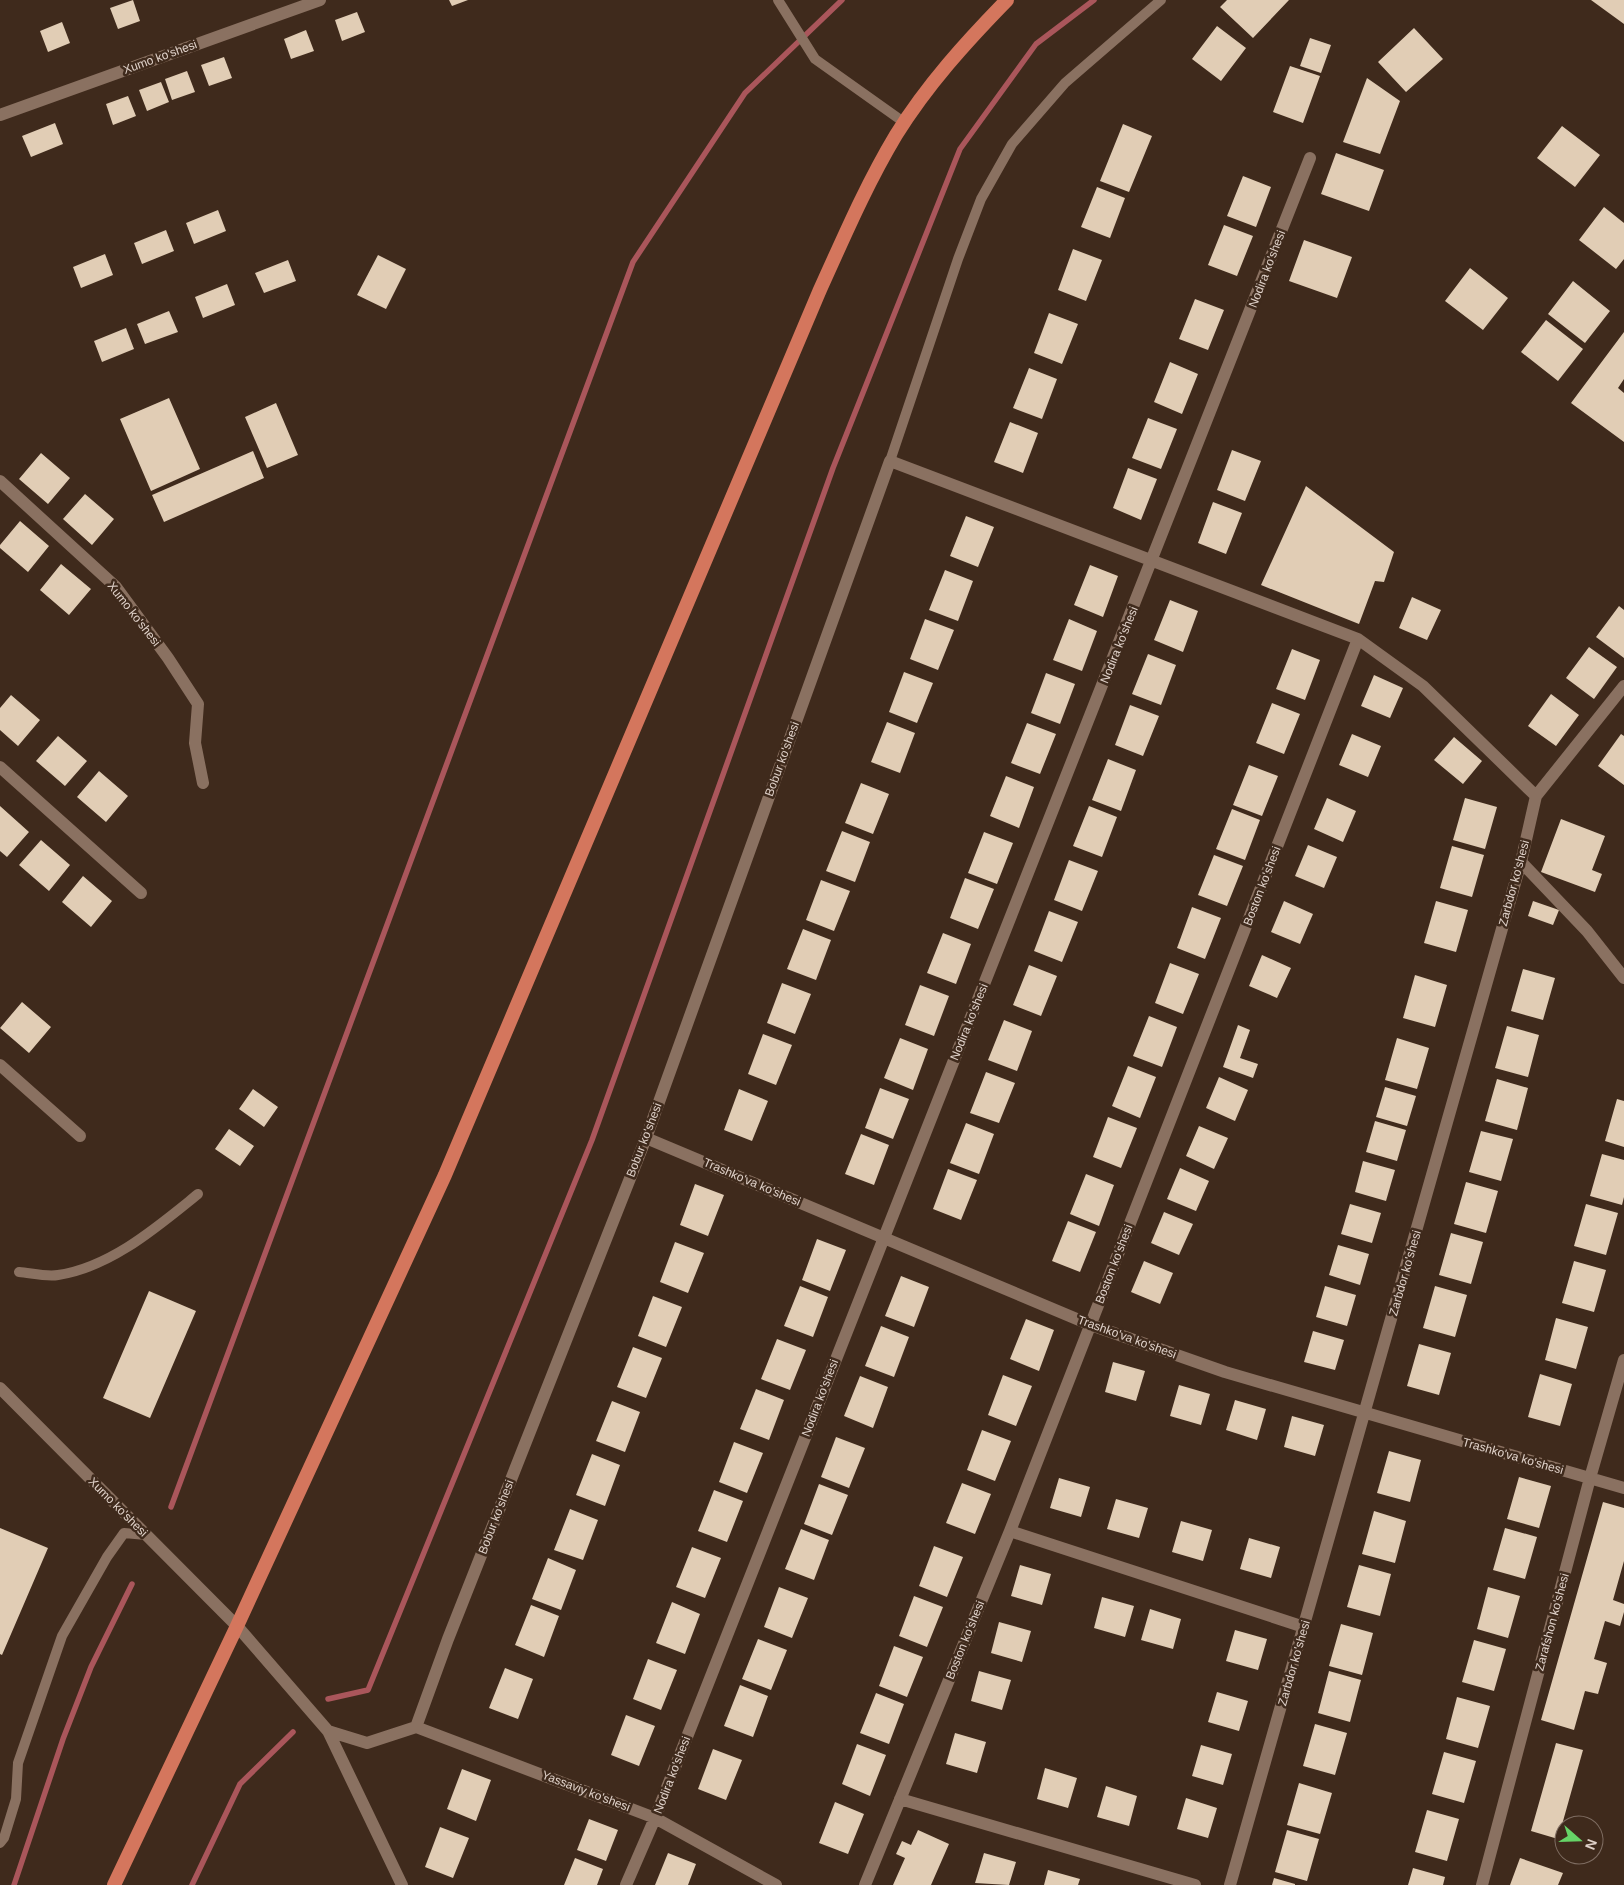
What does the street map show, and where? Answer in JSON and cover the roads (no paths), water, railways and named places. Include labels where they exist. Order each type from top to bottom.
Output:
[{"type":"highway","points":[[114,1885],[237,1626],[444,1175],[819,292],[858,205],[905,122],[959,50],[1007,0]]},
{"type":"street","name":"Xumo ko'shesi","points":[[0,115],[320,0]]},
{"type":"street","name":"Nodira ko'shesi","points":[[626,1885],[655,1818],[1310,158]]},
{"type":"street","points":[[890,460],[1153,559],[1358,640],[1423,686],[1536,796]]},
{"type":"street","name":"Bobur ko'shesi","points":[[416,1727],[448,1639],[646,1138],[890,460]]},
{"type":"street","name":"Xumo ko'shesi","points":[[0,481],[116,587],[168,658],[198,704],[195,743],[203,783]]},
{"type":"street","name":"Boston ko'shesi","points":[[864,1885],[1010,1531],[1358,640]]},
{"type":"street","name":"Zarbdor ko'shesi","points":[[1230,1885],[1521,862],[1536,796],[1624,686]]},
{"type":"street","points":[[0,767],[141,893]]},
{"type":"street","points":[[1521,862],[1587,931],[1624,978]]},
{"type":"street","points":[[0,1065],[80,1136]]},
{"type":"street","name":"Trashko'va ko'shesi","points":[[646,1138],[1091,1325],[1225,1372],[1624,1488]]},
{"type":"street","name":"Zarafshon ko'shesi","points":[[1482,1885],[1590,1478],[1624,1360]]},
{"type":"street","name":"Xumo ko'shesi","points":[[0,1388],[237,1626],[328,1731],[402,1885]]},
{"type":"street","points":[[1010,1531],[1304,1627]]},
{"type":"street","points":[[328,1731],[367,1743],[416,1727]]},
{"type":"street","name":"Yassaviy ko'shesi","points":[[416,1727],[655,1818],[776,1885]]},
{"type":"street","points":[[900,1799],[1195,1885]]},
{"type":"lane","points":[[778,0],[815,59],[905,122]]},
{"type":"lane","points":[[890,460],[958,259],[981,199],[1012,144],[1065,83],[1161,0]]},
{"type":"lane","points":[[19,1272],[57,1275],[98,1263],[154,1227],[198,1194]]},
{"type":"lane","points":[[0,1843],[4,1838],[16,1799],[18,1763],[62,1636],[124,1533],[146,1535]]},
{"type":"waterway","points":[[171,1507],[633,262],[745,93],[842,0]]},
{"type":"waterway","points":[[328,1699],[368,1690],[592,1140],[833,468],[960,149],[1036,44],[1094,0]]},
{"type":"waterway","points":[[14,1885],[63,1739],[91,1667],[132,1584]]},
{"type":"waterway","points":[[192,1885],[240,1784],[293,1732]]}]
